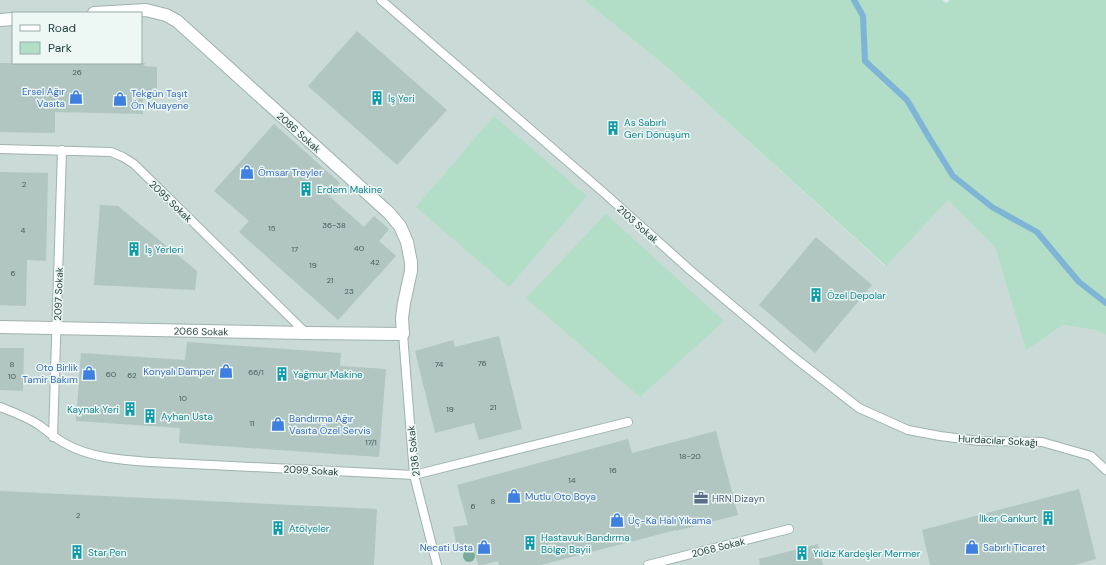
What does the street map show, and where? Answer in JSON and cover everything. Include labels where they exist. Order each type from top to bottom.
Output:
[{"type":"street","name":"2086 Sokak","points":[[111,12],[146,10],[166,15],[177,22],[389,213],[400,226],[408,242],[411,262],[411,271],[402,318],[403,334]]},
{"type":"street","points":[[0,20],[12,19]]},
{"type":"street","name":"2066 Sokak","points":[[0,327],[403,334]]},
{"type":"lane","name":"2103 Sokak","points":[[381,0],[603,192],[690,270],[791,355],[859,408],[908,430]]},
{"type":"lane","name":"2095 Sokak","points":[[0,149],[111,152],[123,157],[139,170],[306,333]]},
{"type":"lane","name":"2097 Sokak","points":[[54,437],[62,150]]},
{"type":"lane","name":"2136 Sokak","points":[[403,334],[414,475],[437,565]]},
{"type":"lane","name":"2099 Sokak","points":[[0,407],[20,414],[38,424],[54,437],[75,449],[128,461],[414,475],[628,422]]},
{"type":"lane","name":"Hurdacılar Sokağı","points":[[908,430],[978,441],[1042,442],[1091,456],[1106,470]]},
{"type":"lane","name":"2068 Sokak","points":[[648,565],[789,529]]},
{"type":"shaded area","points":[[0,0],[584,0],[668,68],[885,266],[947,199],[995,247],[1026,349],[1063,325],[1096,330],[1106,335],[1106,565],[0,565]]},
{"type":"green space","points":[[584,0],[942,0],[946,3],[950,0],[1106,0],[1106,335],[1096,330],[1063,325],[1026,350],[995,247],[948,200],[886,266],[668,68]]},
{"type":"green space","points":[[494,116],[587,196],[509,287],[416,207]]},
{"type":"green space","points":[[606,214],[724,321],[640,397],[526,298]]},
{"type":"building","name":"İş Yeri","points":[[357,31],[447,110],[397,165],[308,86]]},
{"type":"building","points":[[0,63],[145,63],[144,66],[157,67],[157,99],[143,99],[143,114],[55,112],[55,133],[0,132]]},
{"type":"building","points":[[274,124],[340,183],[329,196],[364,227],[374,216],[389,229],[379,241],[396,256],[338,320],[239,232],[249,221],[214,191]]},
{"type":"building","points":[[0,172],[48,173],[46,261],[27,260],[26,306],[0,305]]},
{"type":"building","name":"İş Yerleri","points":[[100,205],[118,206],[197,271],[195,290],[94,285]]},
{"type":"building","name":"Özel Depolar","points":[[816,237],[872,285],[815,353],[759,305]]},
{"type":"building","points":[[499,336],[522,429],[479,440],[474,423],[435,433],[415,351],[453,340],[455,347]]},
{"type":"building","points":[[187,342],[341,353],[340,366],[386,369],[379,457],[179,443],[180,428],[76,421],[81,353],[185,360]]},
{"type":"building","points":[[0,348],[24,348],[23,391],[0,390]]},
{"type":"building","points":[[716,431],[738,515],[541,565],[499,565],[498,561],[478,565],[472,543],[457,547],[453,527],[468,525],[457,485],[628,439],[632,453]]},
{"type":"building","points":[[1079,489],[1096,559],[1075,565],[930,565],[922,530]]},
{"type":"building","points":[[0,491],[377,509],[374,565],[0,565]]},
{"type":"building","name":"Yıldız Kardeşler Mermer","points":[[818,544],[823,565],[760,565],[759,559]]},
{"type":"waterway","points":[[854,0],[863,16],[865,61],[907,100],[953,176],[992,207],[1037,232],[1079,282],[1106,303]]},
{"type":"place","name":"Ersel Ağır Vasıta","points":[[76,97]]},
{"type":"place","name":"İş Yeri","points":[[377,98]]},
{"type":"place","name":"Tekgün Taşıt Ön Muayene","points":[[120,99]]},
{"type":"place","name":"As Sabırlı Geri Dönüşüm","points":[[613,128]]},
{"type":"place","name":"Ömsar Treyler","points":[[247,172]]},
{"type":"place","name":"Erdem Makine","points":[[306,189]]},
{"type":"place","name":"İş Yerleri","points":[[134,249]]},
{"type":"place","name":"Özel Depolar","points":[[816,295]]},
{"type":"place","name":"Konyalı Damper","points":[[226,371]]},
{"type":"place","name":"Oto Birlik Tamir Bakım","points":[[89,373]]},
{"type":"place","name":"Yağmur Makine","points":[[282,374]]},
{"type":"place","name":"Kaynak Yeri","points":[[130,409]]},
{"type":"place","name":"Ayhan Usta","points":[[150,416]]},
{"type":"place","name":"Bandırma Ağır Vasıta Özel Servis","points":[[278,424]]},
{"type":"place","name":"Mutlu Oto Boya","points":[[514,496]]},
{"type":"place","name":"HRN Dizayn","points":[[701,498]]},
{"type":"place","name":"İlker Cankurt","points":[[1048,518]]},
{"type":"place","name":"Üç-Ka Halı Yıkama","points":[[617,520]]},
{"type":"place","name":"Atölyeler","points":[[278,528]]},
{"type":"place","name":"Hastavuk Bandırma Bölge Bayii","points":[[530,543]]},
{"type":"place","name":"Necati Usta","points":[[484,547]]},
{"type":"place","name":"Sabırlı Ticaret","points":[[972,547]]},
{"type":"place","name":"Star Pen","points":[[77,552]]},
{"type":"place","name":"Yıldız Kardeşler Mermer","points":[[802,553]]}]
